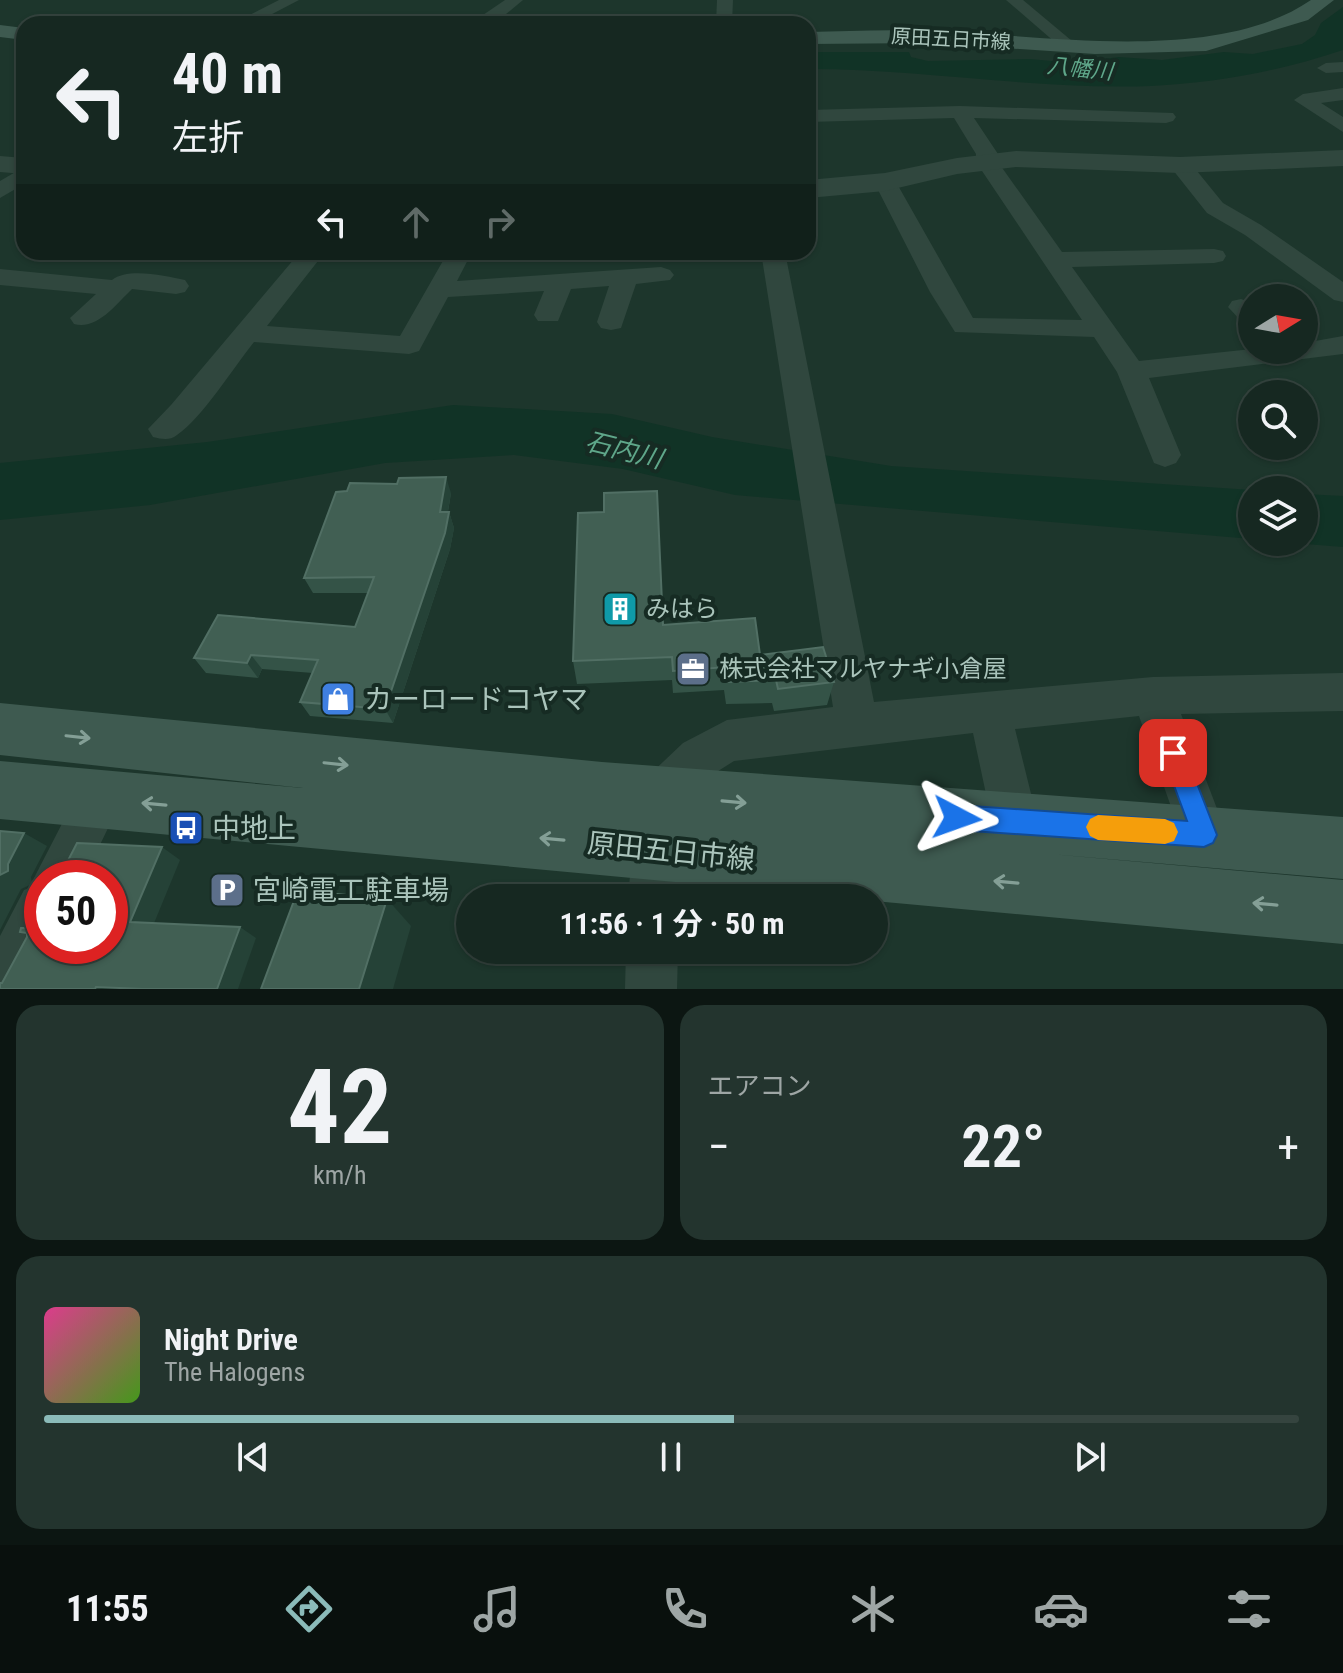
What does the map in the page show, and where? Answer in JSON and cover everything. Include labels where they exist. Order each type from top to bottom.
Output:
[{"type":"main road","name":"原田五日市線","points":[[816,38],[902,36],[1070,46],[1224,41],[1301,16],[1324,0]]},
{"type":"main road","name":"原田五日市線","points":[[0,729],[656,848],[1015,822],[1343,848]]},
{"type":"main road","name":"原田五日市線","points":[[0,790],[1343,912]]},
{"type":"street","points":[[257,16],[291,0]]},
{"type":"street","points":[[492,16],[515,0]]},
{"type":"street","points":[[1014,0],[1070,46]]},
{"type":"street","points":[[1343,94],[1303,100],[1343,126]]},
{"type":"street","points":[[960,112],[987,154],[987,162],[1131,371],[1165,455]]},
{"type":"street","points":[[816,116],[960,112],[1343,158]]},
{"type":"street","points":[[816,188],[885,182],[987,162],[1061,158],[1178,136]]},
{"type":"street","points":[[1178,136],[1215,208],[1339,287]]},
{"type":"street","points":[[885,182],[943,292],[965,326],[1103,329]]},
{"type":"street","points":[[1055,260],[1214,256]]},
{"type":"street","points":[[164,429],[182,412],[306,260]]},
{"type":"street","points":[[244,333],[409,345],[456,260]]},
{"type":"street","points":[[775,260],[857,724]]},
{"type":"street","points":[[441,290],[561,282],[640,270]]},
{"type":"street","points":[[611,322],[640,270]]},
{"type":"street","points":[[0,277],[118,288]]},
{"type":"street","points":[[84,318],[126,281],[176,286]]},
{"type":"street","points":[[548,315],[561,282]]},
{"type":"street","points":[[1318,349],[1343,345]]},
{"type":"street","points":[[1131,371],[1238,359]]},
{"type":"street","points":[[656,848],[699,758],[727,741],[857,724],[1153,696],[1343,692]]},
{"type":"street","points":[[1153,696],[1204,835]]},
{"type":"street","points":[[990,713],[1015,822]]},
{"type":"street","points":[[67,860],[99,799]]},
{"type":"street","points":[[0,989],[24,943]]},
{"type":"street","points":[[651,989],[652,964]]},
{"type":"water","name":"八幡川","points":[[1343,7],[1343,50],[1272,70],[1200,82],[1151,86],[1065,85],[816,69],[816,52],[909,52],[911,57],[928,61],[1030,59],[1073,63],[1119,57],[1162,60],[1224,52],[1253,54],[1302,44],[1315,35],[1321,23]]},
{"type":"water","name":"石内川","points":[[453,405],[612,414],[712,437],[891,466],[1238,489],[1238,538],[735,495],[623,469],[514,455],[385,463],[150,505],[0,520],[0,463],[207,442]]},
{"type":"water","points":[[1318,495],[1343,496],[1343,547],[1318,545]]},
{"type":"building","points":[[446,477],[440,512],[449,512],[445,533],[385,709],[300,702],[318,660],[251,655],[247,663],[194,658],[218,615],[355,627],[374,577],[304,578],[336,492],[347,491],[350,483],[397,484],[399,478]]},
{"type":"building","points":[[657,491],[663,625],[755,618],[760,655],[823,647],[834,682],[778,689],[776,680],[728,682],[727,667],[673,671],[672,657],[573,661],[578,513],[604,512],[604,493]]},
{"type":"building","points":[[0,831],[24,833],[8,864],[8,871],[0,875]]},
{"type":"building","points":[[77,843],[162,847],[130,922],[240,927],[217,989],[0,989],[0,983],[24,943],[24,964],[128,964],[128,860],[68,860]]},
{"type":"building","points":[[298,890],[387,899],[359,989],[261,989]]},
{"type":"slow traffic","points":[[1098,827],[1165,832]]},
{"type":"place","name":"みはら","points":[[620,609]]},
{"type":"place","name":"株式会社マルヤナギ小倉屋","points":[[693,669]]},
{"type":"place","name":"カーロードコヤマ","points":[[338,699]]},
{"type":"place","name":"中地上","points":[[186,828]]},
{"type":"place","name":"宮崎電工駐車場","points":[[227,890]]},
{"type":"route","points":[[957,818],[1204,835],[1173,753]]}]
